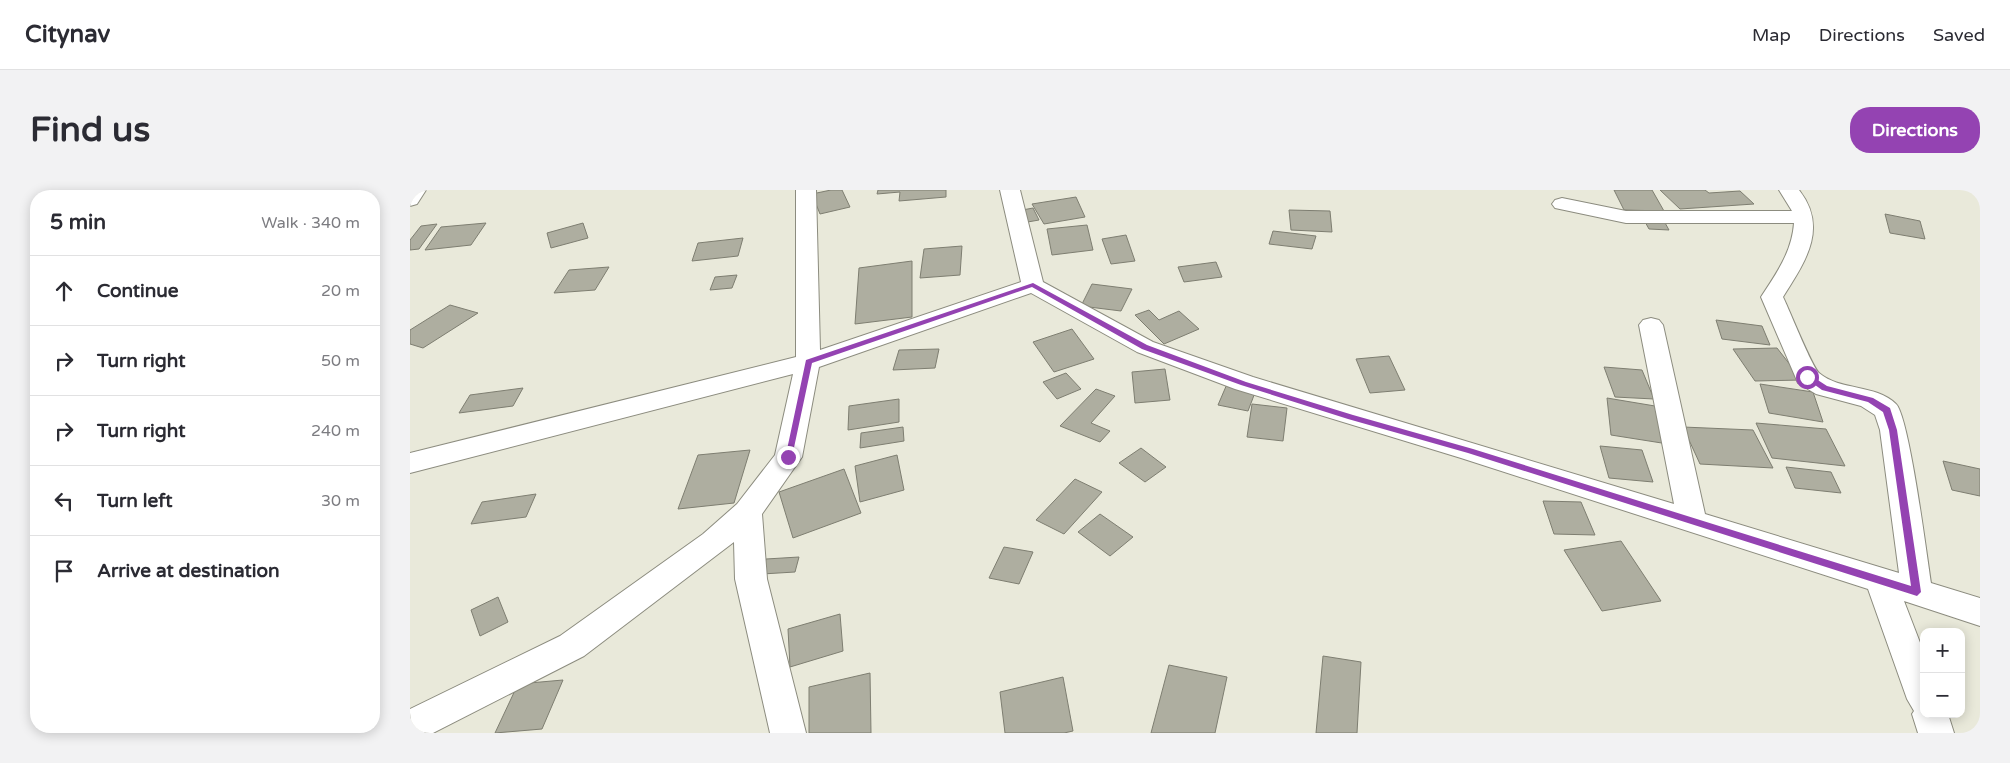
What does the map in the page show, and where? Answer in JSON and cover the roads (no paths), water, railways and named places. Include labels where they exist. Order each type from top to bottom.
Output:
[{"type":"street","points":[[410,200],[416,190]]},
{"type":"street","points":[[420,726],[572,646],[714,542],[747,512],[788,457],[808,362],[806,190]]},
{"type":"street","points":[[1010,190],[1033,285],[1145,347],[1244,383],[1351,417],[1470,451],[1980,612]]},
{"type":"street","points":[[1789,190],[1802,208],[1804,232],[1799,253],[1772,297],[1807,377],[1825,388],[1870,400],[1887,410],[1893,430],[1917,592]]},
{"type":"street","points":[[1562,204],[1626,217],[1802,217]]},
{"type":"street","points":[[411,464],[808,362],[1033,285]]},
{"type":"street","points":[[1651,325],[1692,521]]},
{"type":"street","points":[[747,512],[751,579],[788,733]]},
{"type":"street","points":[[1880,580],[1920,688]]},
{"type":"street","points":[[1931,718],[1936,733]]}]
